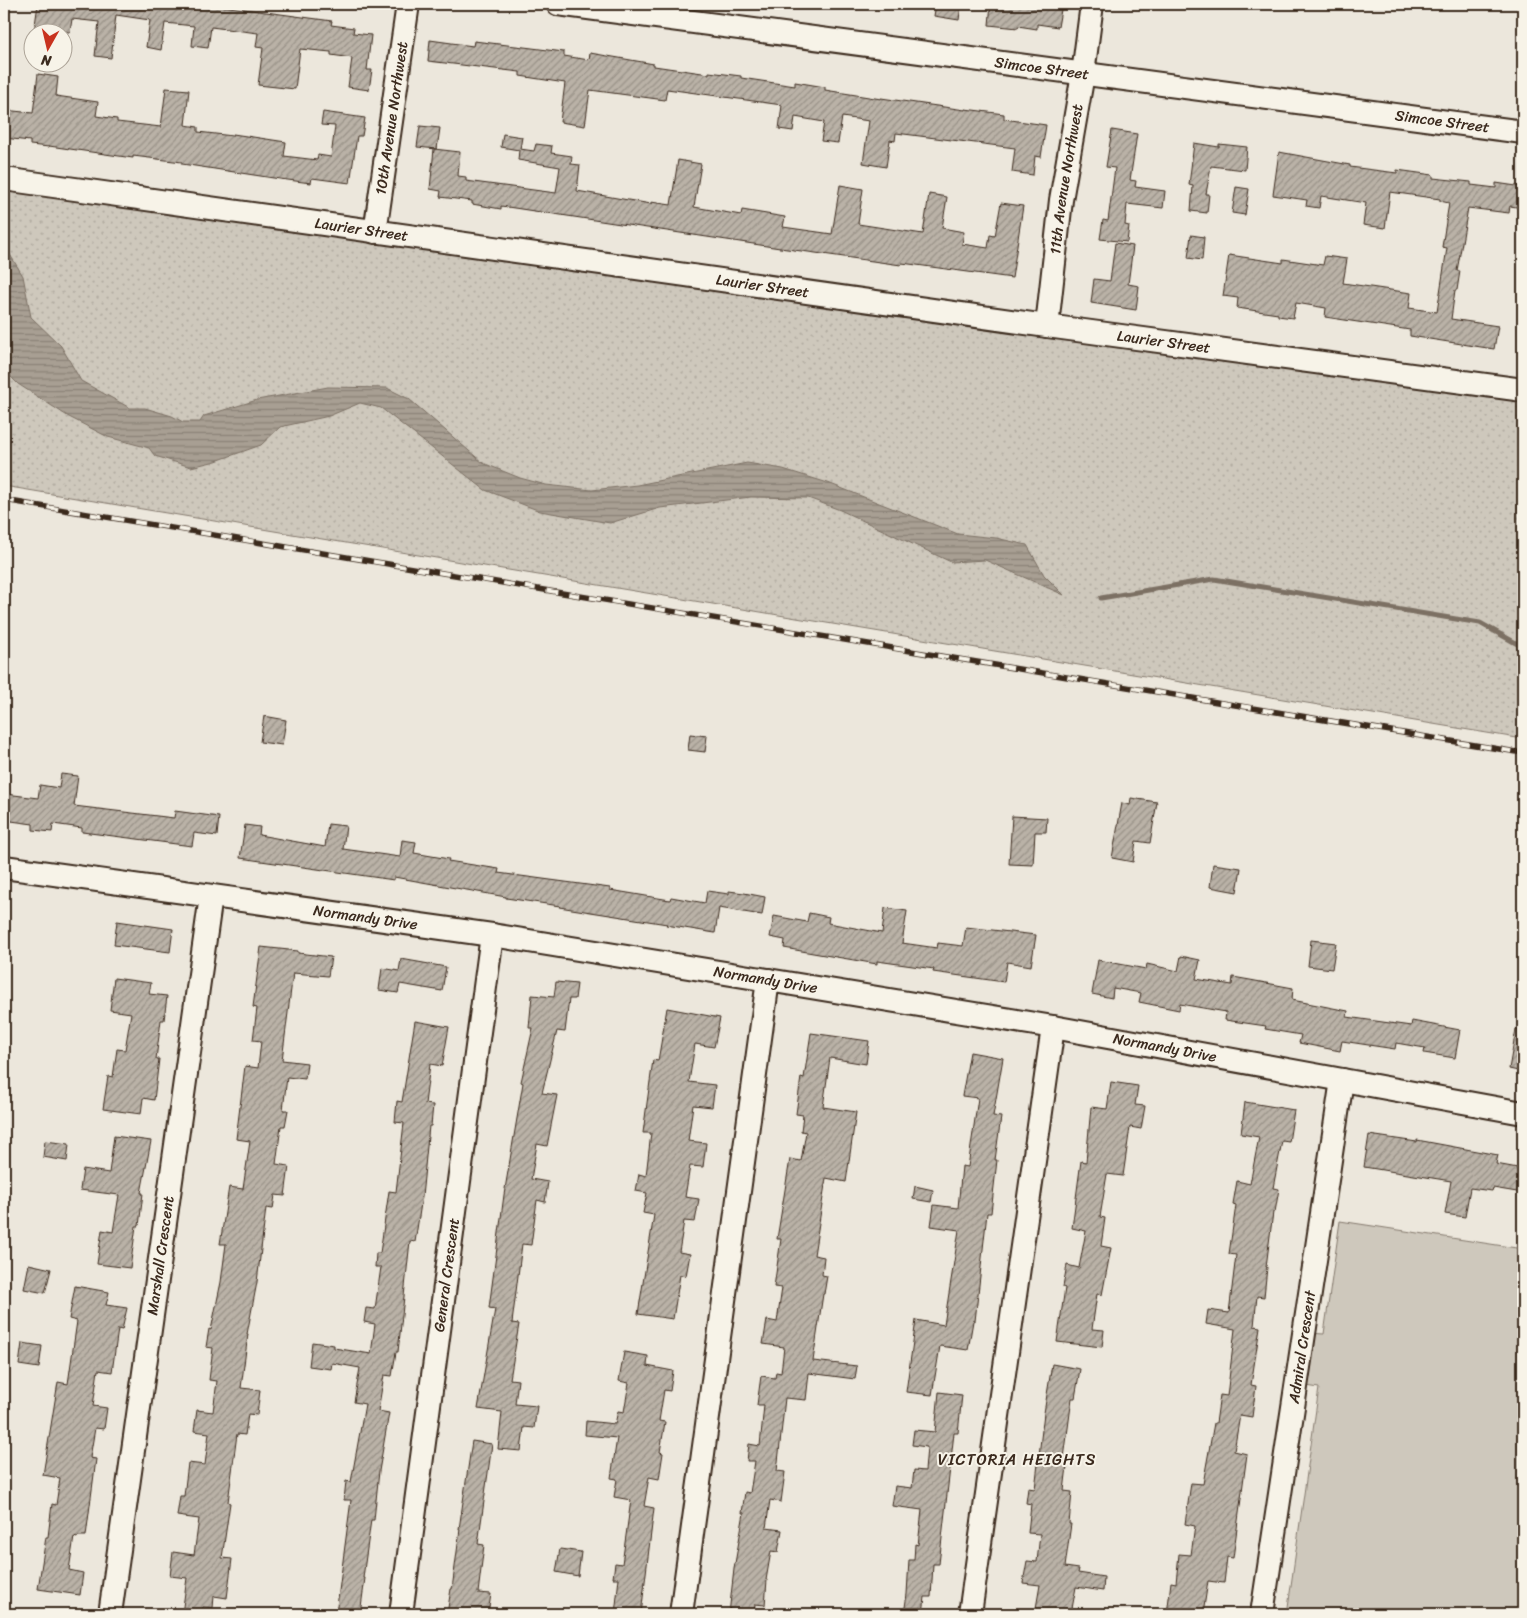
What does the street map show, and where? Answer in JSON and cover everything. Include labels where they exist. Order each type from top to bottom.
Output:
[{"type":"street","name":"10th Avenue Northwest","points":[[375,232],[408,4]]},
{"type":"street","name":"Simcoe Street","points":[[558,4],[1523,132]]},
{"type":"street","name":"11th Avenue Northwest","points":[[1047,326],[1061,200],[1083,74],[1092,4]]},
{"type":"street","name":"Laurier Street","points":[[4,179],[1047,326],[1523,390]]},
{"type":"street","name":"Normandy Drive","points":[[4,867],[492,936],[768,980],[1053,1027],[1523,1113]]},
{"type":"street","name":"Marshall Crescent","points":[[110,1614],[211,896]]},
{"type":"street","name":"General Crescent","points":[[401,1614],[492,936]]},
{"type":"street","points":[[681,1614],[768,980]]},
{"type":"street","points":[[970,1614],[1053,1027]]},
{"type":"street","name":"Admiral Crescent","points":[[1262,1614],[1342,1080]]},
{"type":"shaded area","points":[[4,188],[1523,397],[1523,739],[4,486]]},
{"type":"shaded area","points":[[4,247],[23,276],[31,317],[61,346],[81,381],[130,408],[145,408],[172,416],[183,422],[200,422],[204,416],[257,400],[328,387],[387,388],[409,399],[483,463],[520,478],[546,485],[592,490],[637,485],[747,463],[783,469],[828,483],[958,534],[996,538],[1027,545],[1044,575],[1064,595],[985,560],[951,562],[840,510],[808,498],[751,497],[660,508],[610,523],[540,511],[485,490],[381,408],[360,403],[329,416],[280,427],[261,445],[216,461],[191,467],[155,456],[149,448],[108,437],[69,417],[18,384],[4,370]]},
{"type":"shaded area","points":[[1340,1221],[1523,1249],[1523,1614],[1287,1614],[1319,1388],[1300,1385],[1307,1333],[1324,1334]]},
{"type":"building","points":[[38,4],[207,4],[332,21],[331,25],[354,28],[353,33],[371,35],[367,70],[372,70],[369,90],[348,87],[352,58],[331,55],[331,52],[300,49],[295,89],[258,85],[263,48],[256,47],[258,33],[211,27],[208,48],[192,46],[194,26],[165,23],[161,50],[146,47],[150,20],[116,15],[111,58],[95,56],[99,22],[72,19],[72,22],[35,22]]},
{"type":"building","points":[[936,4],[961,4],[959,20],[934,16]]},
{"type":"building","points":[[991,4],[1062,4],[1058,27],[1037,24],[1037,29],[989,25]]},
{"type":"building","points":[[430,40],[473,46],[474,41],[564,52],[564,56],[589,60],[590,53],[654,64],[654,66],[709,74],[709,72],[741,76],[741,78],[795,86],[795,82],[825,87],[825,90],[881,99],[1004,114],[1004,119],[1046,125],[1041,157],[1035,156],[1033,175],[1012,172],[1015,148],[896,133],[895,141],[890,140],[886,167],[863,163],[869,121],[842,117],[838,143],[821,141],[824,122],[795,117],[793,131],[779,129],[782,105],[667,89],[665,100],[590,90],[585,126],[560,122],[565,83],[520,76],[520,72],[428,61]]},
{"type":"building","points":[[38,74],[58,77],[56,96],[98,102],[96,116],[117,119],[117,122],[161,127],[166,88],[189,90],[185,125],[198,127],[198,132],[233,136],[233,134],[286,142],[284,156],[317,160],[318,155],[331,157],[335,126],[321,125],[323,112],[365,118],[362,136],[357,136],[350,183],[312,178],[311,183],[280,179],[182,164],[182,162],[30,145],[30,141],[4,138],[4,110],[33,113]]},
{"type":"building","points":[[420,126],[440,128],[437,149],[417,147]]},
{"type":"building","points":[[1112,130],[1137,134],[1130,180],[1136,181],[1135,187],[1165,191],[1163,208],[1127,204],[1125,225],[1129,226],[1127,242],[1100,239],[1103,220],[1108,221],[1115,168],[1106,167]]},
{"type":"building","points":[[503,134],[522,137],[520,149],[534,151],[536,144],[552,146],[551,153],[572,156],[571,164],[580,165],[577,191],[651,204],[651,202],[671,205],[678,160],[701,164],[694,207],[741,215],[742,210],[785,217],[783,227],[832,234],[840,185],[863,189],[858,224],[923,234],[929,194],[947,197],[942,228],[964,232],[962,244],[988,248],[990,235],[995,236],[1001,203],[1023,206],[1012,278],[780,248],[501,206],[501,209],[472,204],[472,201],[440,197],[441,191],[430,189],[434,149],[460,152],[458,176],[466,177],[466,181],[556,193],[560,167],[518,160],[519,150],[501,147]]},
{"type":"building","points":[[1194,143],[1219,147],[1219,144],[1247,147],[1245,170],[1211,166],[1206,194],[1209,194],[1207,213],[1191,211],[1193,186],[1189,185]]},
{"type":"building","points":[[1279,152],[1350,165],[1350,167],[1397,173],[1397,170],[1433,175],[1433,178],[1471,182],[1471,185],[1496,188],[1496,183],[1523,187],[1523,208],[1510,206],[1509,213],[1468,208],[1457,271],[1460,271],[1451,319],[1498,326],[1494,349],[1410,336],[1410,330],[1325,317],[1326,308],[1296,303],[1293,318],[1237,308],[1238,298],[1223,296],[1229,255],[1283,263],[1283,259],[1323,265],[1325,256],[1347,259],[1343,283],[1411,293],[1409,308],[1437,312],[1447,248],[1442,247],[1449,203],[1440,201],[1440,199],[1390,192],[1385,228],[1363,225],[1366,203],[1321,196],[1319,208],[1306,206],[1307,200],[1273,195]]},
{"type":"building","points":[[1236,187],[1249,189],[1245,215],[1232,213]]},
{"type":"building","points":[[1191,235],[1204,237],[1202,260],[1188,258]]},
{"type":"building","points":[[1115,243],[1133,246],[1128,284],[1139,286],[1136,310],[1091,303],[1094,279],[1110,281]]},
{"type":"building","points":[[264,716],[286,720],[282,745],[260,742]]},
{"type":"building","points":[[690,734],[707,736],[705,752],[688,750]]},
{"type":"building","points":[[61,774],[78,776],[74,806],[174,818],[175,811],[219,817],[217,836],[194,833],[192,846],[82,832],[82,828],[53,824],[52,832],[33,830],[33,824],[4,820],[6,794],[38,798],[40,785],[59,788]]},
{"type":"building","points":[[1131,798],[1157,802],[1150,843],[1136,841],[1133,862],[1112,858],[1122,803],[1130,805]]},
{"type":"building","points":[[1012,816],[1047,818],[1046,832],[1035,832],[1033,865],[1009,864]]},
{"type":"building","points":[[328,824],[346,826],[343,849],[400,857],[402,840],[416,842],[414,853],[449,859],[448,861],[499,869],[498,873],[610,888],[610,890],[670,900],[671,897],[705,903],[707,891],[729,894],[729,891],[744,893],[765,897],[762,915],[719,908],[715,933],[394,877],[394,880],[240,858],[245,825],[260,827],[259,835],[325,847]]},
{"type":"building","points":[[1213,864],[1241,868],[1237,892],[1210,887]]},
{"type":"building","points":[[885,908],[907,911],[902,943],[937,948],[938,943],[963,946],[966,927],[1036,935],[1031,966],[1007,962],[1004,982],[933,972],[934,969],[877,961],[877,964],[784,948],[785,940],[770,937],[774,916],[807,922],[809,913],[829,917],[828,923],[882,933]]},
{"type":"building","points":[[117,921],[173,929],[170,952],[114,945]]},
{"type":"building","points":[[1311,940],[1336,943],[1332,969],[1308,966]]},
{"type":"building","points":[[261,947],[331,957],[328,976],[293,973],[282,1060],[307,1063],[305,1079],[287,1077],[283,1110],[288,1110],[285,1126],[281,1126],[276,1164],[289,1166],[285,1196],[275,1195],[273,1209],[266,1208],[257,1282],[247,1334],[241,1388],[260,1390],[257,1415],[248,1414],[245,1435],[237,1434],[222,1558],[232,1559],[227,1598],[214,1596],[213,1608],[203,1607],[202,1614],[182,1614],[187,1578],[170,1576],[173,1552],[194,1555],[199,1519],[177,1516],[180,1496],[184,1496],[188,1463],[205,1465],[209,1433],[194,1431],[197,1410],[213,1412],[217,1381],[209,1380],[213,1348],[206,1347],[221,1282],[226,1244],[220,1244],[229,1187],[243,1189],[250,1141],[236,1139],[245,1066],[258,1068],[261,1041],[253,1040],[257,1008],[253,1007]]},
{"type":"building","points":[[1181,956],[1200,960],[1196,979],[1232,985],[1233,977],[1293,988],[1292,1000],[1348,1011],[1347,1017],[1411,1026],[1412,1021],[1460,1030],[1455,1058],[1424,1053],[1425,1048],[1396,1043],[1395,1049],[1342,1041],[1340,1051],[1299,1043],[1301,1035],[1265,1029],[1266,1026],[1225,1020],[1226,1012],[1180,1004],[1179,1010],[1139,1002],[1141,993],[1113,988],[1112,998],[1092,994],[1098,960],[1146,969],[1147,964],[1178,971]]},
{"type":"building","points":[[401,959],[446,967],[442,991],[400,984],[398,993],[379,990],[382,968],[399,971]]},
{"type":"building","points":[[114,978],[151,983],[149,994],[167,996],[164,1020],[161,1020],[156,1059],[159,1059],[154,1100],[143,1098],[141,1114],[103,1109],[108,1076],[113,1077],[117,1049],[125,1050],[131,1013],[110,1010]]},
{"type":"building","points":[[556,982],[577,984],[575,999],[569,999],[565,1032],[557,1031],[542,1093],[557,1095],[547,1146],[537,1144],[531,1179],[548,1182],[545,1202],[537,1200],[531,1245],[522,1244],[512,1323],[519,1324],[510,1379],[518,1380],[515,1404],[537,1406],[534,1428],[524,1427],[521,1451],[498,1449],[502,1412],[478,1409],[495,1309],[489,1308],[504,1195],[523,1083],[521,1082],[533,1028],[529,1028],[532,995],[554,997]]},
{"type":"building","points":[[667,1008],[720,1018],[714,1047],[695,1044],[689,1082],[715,1085],[712,1107],[693,1105],[688,1141],[706,1143],[703,1167],[690,1166],[685,1197],[699,1199],[695,1222],[684,1221],[679,1252],[690,1254],[686,1276],[680,1275],[673,1319],[638,1314],[654,1215],[643,1213],[647,1193],[636,1191],[639,1174],[646,1176],[651,1133],[643,1133],[653,1060],[658,1061]]},
{"type":"building","points":[[415,1021],[449,1027],[442,1066],[430,1064],[425,1104],[433,1105],[422,1197],[415,1242],[410,1241],[398,1352],[396,1352],[392,1376],[384,1375],[378,1411],[389,1413],[379,1471],[374,1520],[371,1520],[360,1614],[336,1614],[351,1500],[344,1500],[346,1481],[351,1482],[365,1404],[354,1402],[360,1368],[332,1363],[331,1369],[309,1366],[312,1342],[371,1354],[375,1324],[364,1322],[366,1308],[375,1309],[381,1267],[375,1267],[376,1253],[380,1253],[389,1191],[396,1192],[404,1123],[395,1122],[397,1101],[402,1102]]},
{"type":"building","points":[[1516,1029],[1523,1029],[1523,1072],[1509,1069]]},
{"type":"building","points":[[811,1033],[869,1041],[866,1064],[830,1058],[823,1107],[856,1112],[846,1182],[826,1178],[814,1255],[824,1257],[822,1275],[827,1276],[813,1361],[857,1366],[855,1379],[809,1373],[806,1400],[785,1398],[777,1471],[785,1472],[781,1502],[770,1500],[766,1528],[782,1530],[778,1552],[771,1551],[766,1580],[765,1605],[755,1604],[754,1614],[729,1614],[734,1569],[744,1513],[742,1513],[745,1492],[750,1493],[755,1461],[747,1461],[749,1444],[760,1446],[764,1405],[757,1405],[761,1376],[775,1378],[776,1372],[781,1373],[784,1347],[763,1344],[767,1320],[777,1322],[782,1288],[774,1287],[781,1239],[777,1239],[790,1159],[801,1161],[806,1132],[801,1131],[803,1115],[796,1114],[801,1077],[804,1078]]},
{"type":"building","points":[[970,1052],[1003,1058],[993,1116],[1001,1117],[995,1160],[997,1160],[991,1213],[987,1213],[975,1321],[973,1321],[968,1350],[940,1346],[932,1395],[906,1392],[916,1320],[944,1325],[959,1230],[931,1226],[934,1205],[958,1208],[962,1166],[968,1167],[978,1098],[962,1096]]},
{"type":"building","points":[[1111,1082],[1138,1086],[1135,1105],[1145,1106],[1141,1129],[1130,1127],[1123,1176],[1107,1174],[1100,1217],[1105,1218],[1101,1246],[1111,1248],[1102,1295],[1097,1294],[1092,1329],[1104,1330],[1102,1347],[1057,1342],[1067,1265],[1079,1268],[1086,1231],[1072,1228],[1081,1161],[1086,1162],[1091,1107],[1107,1109]]},
{"type":"building","points":[[1245,1102],[1294,1110],[1289,1142],[1282,1141],[1273,1188],[1279,1189],[1275,1212],[1273,1212],[1264,1297],[1257,1296],[1254,1326],[1260,1327],[1251,1385],[1256,1386],[1252,1417],[1240,1415],[1234,1451],[1247,1454],[1233,1558],[1227,1557],[1224,1583],[1208,1581],[1203,1614],[1167,1614],[1171,1582],[1176,1583],[1179,1554],[1191,1555],[1195,1526],[1185,1524],[1191,1483],[1203,1484],[1220,1395],[1227,1396],[1235,1329],[1206,1324],[1208,1310],[1229,1313],[1236,1255],[1229,1254],[1236,1205],[1233,1204],[1237,1181],[1250,1184],[1259,1137],[1241,1134]]},
{"type":"building","points":[[1369,1135],[1417,1142],[1417,1140],[1498,1155],[1496,1164],[1523,1169],[1523,1193],[1493,1188],[1492,1191],[1470,1188],[1465,1217],[1445,1214],[1451,1181],[1364,1167]]},
{"type":"building","points":[[114,1136],[151,1141],[141,1193],[143,1193],[139,1226],[136,1226],[130,1268],[97,1264],[102,1230],[113,1232],[119,1195],[80,1190],[83,1169],[109,1173]]},
{"type":"building","points":[[45,1141],[69,1144],[67,1161],[43,1157]]},
{"type":"building","points":[[915,1186],[933,1190],[931,1202],[913,1199]]},
{"type":"building","points":[[29,1264],[51,1269],[45,1293],[24,1289]]},
{"type":"building","points":[[75,1286],[109,1292],[106,1305],[127,1308],[122,1330],[118,1329],[112,1372],[98,1370],[93,1406],[107,1408],[104,1429],[95,1428],[90,1458],[96,1459],[86,1536],[74,1537],[69,1570],[83,1573],[80,1595],[38,1589],[52,1504],[56,1505],[60,1478],[43,1475],[58,1382],[68,1384],[77,1321],[69,1319]]},
{"type":"building","points":[[22,1343],[42,1346],[39,1368],[19,1365]]},
{"type":"building","points":[[624,1352],[648,1356],[647,1366],[673,1371],[670,1391],[664,1390],[659,1421],[665,1422],[660,1452],[663,1453],[659,1479],[649,1477],[644,1506],[654,1508],[641,1614],[615,1614],[619,1578],[613,1578],[615,1563],[622,1564],[631,1500],[614,1497],[617,1479],[611,1478],[617,1438],[585,1435],[586,1421],[615,1424],[618,1411],[624,1412],[629,1383],[619,1381]]},
{"type":"building","points":[[1052,1364],[1080,1369],[1075,1398],[1072,1398],[1064,1458],[1068,1458],[1064,1491],[1072,1492],[1069,1524],[1071,1524],[1065,1567],[1079,1569],[1078,1573],[1104,1577],[1103,1591],[1076,1587],[1071,1614],[1035,1614],[1040,1585],[1023,1583],[1027,1561],[1037,1562],[1040,1534],[1028,1533],[1031,1504],[1026,1503],[1028,1488],[1035,1489]]},
{"type":"building","points":[[939,1392],[962,1395],[958,1433],[954,1433],[939,1564],[933,1564],[931,1597],[925,1597],[923,1614],[904,1614],[909,1560],[914,1560],[915,1544],[918,1545],[922,1510],[892,1506],[895,1486],[912,1488],[914,1470],[925,1471],[927,1447],[912,1445],[914,1430],[935,1432]]},
{"type":"building","points":[[472,1441],[492,1444],[478,1544],[484,1545],[478,1593],[491,1594],[488,1614],[447,1614],[452,1589]]},
{"type":"building","points":[[560,1549],[581,1552],[578,1576],[556,1572]]},
{"type":"waterway","points":[[1101,598],[1214,579],[1480,623],[1523,647]]},
{"type":"railway","points":[[4,500],[1523,753]]},
{"type":"district","name":"VICTORIA HEIGHTS","points":[[1017,1459]]}]
